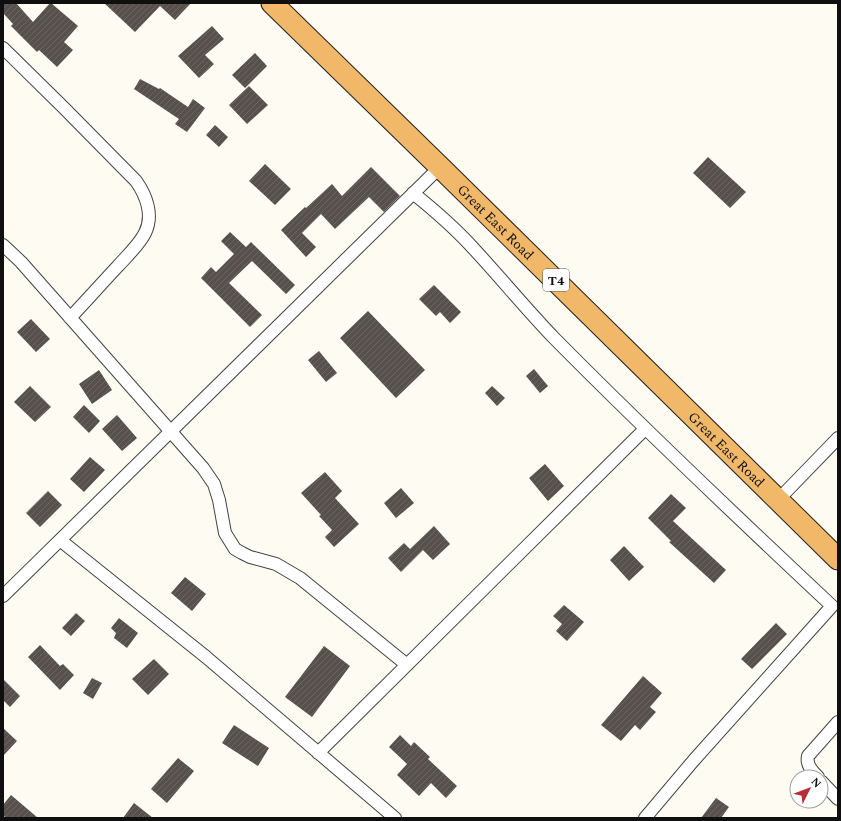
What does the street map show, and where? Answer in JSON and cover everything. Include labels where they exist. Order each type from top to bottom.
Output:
[{"type":"highway","name":"Great East Road","points":[[272,3],[838,559]]},
{"type":"street","points":[[3,48],[136,181],[144,192],[147,201],[149,217],[146,232],[128,255],[70,318]]},
{"type":"street","points":[[3,596],[440,167]]},
{"type":"street","points":[[413,193],[467,242],[552,336],[644,429],[832,606],[694,760],[645,818]]},
{"type":"street","points":[[3,245],[21,262],[203,468],[214,484],[219,500],[225,533],[235,549],[250,557],[276,564],[300,578],[407,665]]},
{"type":"street","points":[[318,753],[644,429]]},
{"type":"street","points":[[778,500],[838,438]]},
{"type":"street","points":[[60,540],[206,657],[395,818]]},
{"type":"street","points":[[811,769],[808,765],[808,756],[838,722]]},
{"type":"street","points":[[829,789],[838,799]]},
{"type":"building","points":[[3,3],[16,3],[33,22],[51,3],[78,26],[64,42],[73,50],[57,67],[39,50],[37,52],[11,26],[13,24],[3,13]]},
{"type":"building","points":[[104,3],[191,3],[175,20],[160,6],[135,32]]},
{"type":"building","points":[[212,26],[224,39],[205,55],[214,64],[199,78],[178,56]]},
{"type":"building","points":[[255,53],[267,66],[245,88],[232,75]]},
{"type":"building","points":[[140,79],[159,89],[160,88],[188,107],[193,99],[205,108],[187,132],[175,124],[179,119],[134,89]]},
{"type":"building","points":[[249,86],[268,105],[247,124],[229,105]]},
{"type":"building","points":[[215,125],[228,137],[219,147],[206,135]]},
{"type":"building","points":[[708,157],[746,192],[730,208],[693,173]]},
{"type":"building","points":[[265,164],[291,189],[275,205],[249,181]]},
{"type":"building","points":[[371,167],[400,196],[384,212],[369,197],[335,229],[321,214],[302,233],[316,247],[306,257],[281,230],[332,184],[342,196]]},
{"type":"building","points":[[230,232],[246,247],[251,242],[295,285],[286,294],[252,261],[229,283],[262,315],[250,327],[201,278],[211,267],[216,272],[234,254],[221,241]]},
{"type":"building","points":[[434,285],[461,312],[450,323],[440,312],[436,316],[419,299]]},
{"type":"building","points":[[368,311],[425,370],[396,398],[340,338]]},
{"type":"building","points":[[31,319],[50,339],[36,352],[17,332]]},
{"type":"building","points":[[319,351],[337,373],[326,382],[308,360]]},
{"type":"building","points":[[534,369],[548,386],[540,393],[526,376]]},
{"type":"building","points":[[99,370],[112,390],[92,404],[79,384]]},
{"type":"building","points":[[30,386],[51,407],[35,422],[14,402]]},
{"type":"building","points":[[492,386],[505,398],[497,406],[485,393]]},
{"type":"building","points":[[84,405],[100,421],[89,433],[73,417]]},
{"type":"building","points":[[117,415],[137,438],[122,451],[102,429]]},
{"type":"building","points":[[90,457],[105,470],[84,492],[70,479]]},
{"type":"building","points":[[545,464],[564,486],[548,501],[529,478]]},
{"type":"building","points":[[325,472],[342,491],[335,498],[359,524],[334,547],[325,537],[332,530],[319,516],[321,515],[301,493]]},
{"type":"building","points":[[401,488],[414,503],[396,518],[384,503]]},
{"type":"building","points":[[48,491],[62,505],[40,527],[26,513]]},
{"type":"building","points":[[671,494],[686,508],[673,521],[726,570],[714,583],[669,542],[671,541],[648,518]]},
{"type":"building","points":[[434,526],[450,544],[433,560],[423,550],[401,572],[388,558],[404,543],[410,549]]},
{"type":"building","points":[[624,546],[644,567],[629,581],[610,560]]},
{"type":"building","points":[[185,577],[206,594],[192,611],[171,593]]},
{"type":"building","points":[[564,605],[584,622],[567,641],[556,631],[562,624],[553,616]]},
{"type":"building","points":[[76,613],[85,621],[71,636],[62,628]]},
{"type":"building","points":[[119,618],[138,633],[127,648],[114,638],[116,633],[111,628]]},
{"type":"building","points":[[776,623],[787,634],[752,669],[741,659]]},
{"type":"building","points":[[40,645],[60,666],[63,664],[74,675],[60,690],[28,657]]},
{"type":"building","points":[[324,646],[350,666],[312,717],[285,697]]},
{"type":"building","points":[[154,659],[169,674],[148,695],[132,679]]},
{"type":"building","points":[[643,676],[662,693],[650,707],[656,712],[640,730],[635,725],[621,741],[601,725]]},
{"type":"building","points":[[92,678],[102,683],[93,699],[83,693]]},
{"type":"building","points":[[3,679],[20,696],[10,707],[3,700]]},
{"type":"building","points":[[234,725],[269,748],[258,766],[222,743]]},
{"type":"building","points":[[3,728],[17,741],[3,756]]},
{"type":"building","points":[[400,735],[411,746],[414,742],[430,757],[428,759],[457,786],[446,798],[431,783],[419,796],[397,775],[407,764],[389,747]]},
{"type":"building","points":[[178,758],[194,771],[167,803],[151,789]]},
{"type":"building","points":[[11,795],[38,818],[6,818],[3,815],[3,805]]},
{"type":"building","points":[[716,798],[729,807],[721,818],[701,818]]},
{"type":"building","points":[[134,803],[153,818],[123,818]]}]
